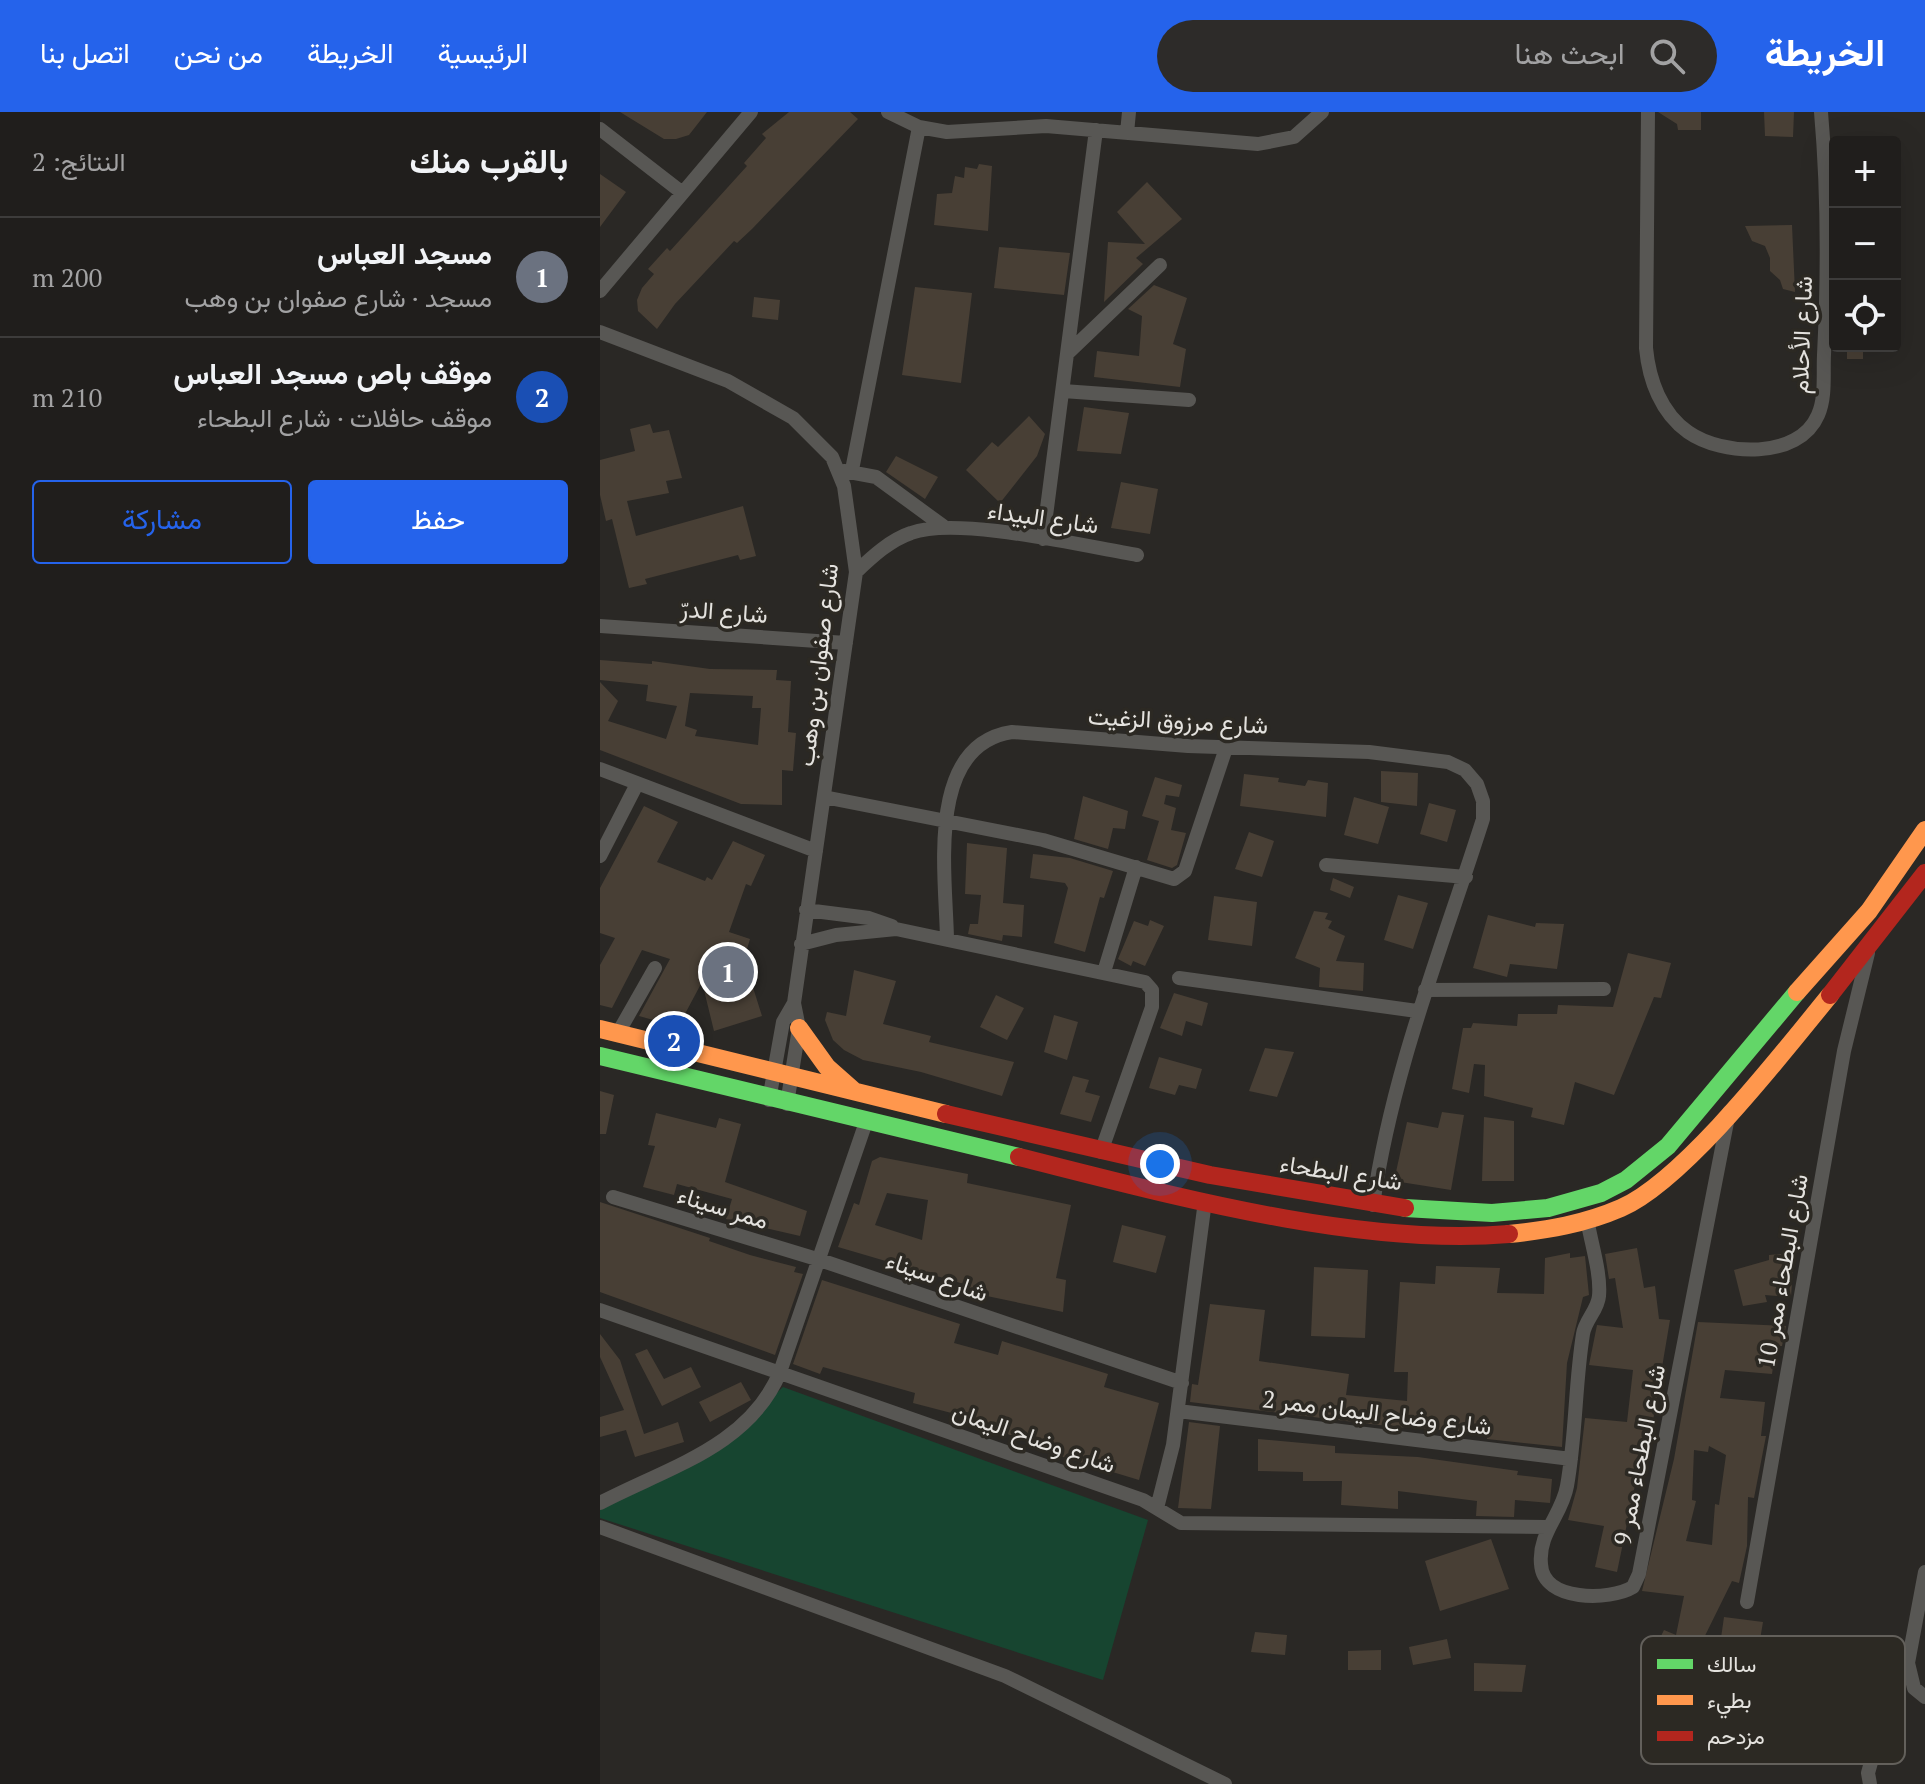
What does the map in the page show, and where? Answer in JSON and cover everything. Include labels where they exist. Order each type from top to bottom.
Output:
[{"type":"street","points":[[600,291],[680,191],[751,112]]},
{"type":"street","points":[[888,112],[919,127],[947,132],[1022,119],[1096,130],[1270,144],[1294,137],[1322,112]]},
{"type":"street","points":[[1127,133],[1129,112]]},
{"type":"street","name":"شارع الأحلام","points":[[1648,112],[1646,348],[1650,376],[1662,402],[1690,433],[1719,444],[1749,448],[1779,447],[1796,440],[1810,429],[1822,404],[1826,244],[1821,112]]},
{"type":"street","points":[[846,471],[919,127]]},
{"type":"street","points":[[600,129],[680,191]]},
{"type":"street","points":[[1043,539],[1096,130]]},
{"type":"street","points":[[1068,353],[1160,265]]},
{"type":"street","name":"شارع صفوان بن وهب","points":[[600,332],[728,381],[760,397],[793,418],[846,471],[856,572],[801,944],[794,1003],[799,1028],[783,1075],[778,1102]]},
{"type":"street","points":[[1063,391],[1189,400]]},
{"type":"street","name":"شارع البيداء","points":[[846,471],[876,477],[943,526]]},
{"type":"street","name":"شارع البيداء","points":[[856,572],[876,552],[908,533],[943,526],[1137,555]]},
{"type":"street","name":"شارع الدرّ","points":[[600,626],[846,643]]},
{"type":"street","name":"شارع مرزوق الزغيت","points":[[947,939],[947,821],[959,766],[972,748],[1001,733],[1226,748],[1369,752],[1457,765],[1477,784],[1484,810],[1466,877],[1417,1011],[1386,1126],[1380,1206]]},
{"type":"street","points":[[824,797],[1043,840],[1171,880],[1183,874],[1226,748]]},
{"type":"street","points":[[600,769],[816,851]]},
{"type":"street","points":[[600,856],[637,784]]},
{"type":"street","name":"شارع البطحاء","points":[[609,1031],[1101,1152],[1380,1206],[1520,1211],[1575,1202],[1626,1180],[1668,1146],[1734,1064],[1869,911],[1925,830]]},
{"type":"street","points":[[1326,865],[1466,877]]},
{"type":"street","points":[[1104,972],[1136,867]]},
{"type":"street","name":"شارع البطحاء","points":[[600,1056],[778,1102],[867,1119],[1205,1201],[1386,1230],[1487,1235],[1534,1233],[1588,1224],[1625,1207],[1672,1171],[1729,1112],[1869,948],[1925,873]]},
{"type":"street","points":[[806,910],[876,920],[896,929],[1145,982],[1154,996],[1150,1013],[1101,1152]]},
{"type":"street","points":[[801,944],[836,935],[896,929]]},
{"type":"street","name":"شارع البطحاء ممر 10","points":[[1747,1602],[1844,1051],[1869,948]]},
{"type":"street","points":[[609,1031],[655,968]]},
{"type":"street","points":[[1179,978],[1417,1011]]},
{"type":"street","points":[[1425,990],[1604,989]]},
{"type":"street","name":"شارع صفوان بن وهب","points":[[783,1075],[783,1022],[794,1003]]},
{"type":"street","points":[[799,1028],[827,1067],[860,1094]]},
{"type":"street","name":"شارع البطحاء ممر 9","points":[[1588,1224],[1599,1293],[1584,1325],[1571,1459],[1562,1505],[1547,1527],[1541,1565],[1544,1577],[1552,1586],[1607,1596],[1633,1587],[1639,1574],[1729,1112]]},
{"type":"street","points":[[600,1503],[736,1433],[762,1407],[780,1372],[867,1119]]},
{"type":"street","name":"ممر سيناء","points":[[613,1197],[820,1260]]},
{"type":"street","points":[[1157,1508],[1178,1411],[1205,1201]]},
{"type":"street","points":[[1380,1206],[1386,1230]]},
{"type":"street","name":"شارع سيناء","points":[[820,1260],[1182,1383]]},
{"type":"street","name":"شارع وضاح اليمان","points":[[600,1310],[1143,1500],[1181,1523],[1199,1526],[1547,1527]]},
{"type":"street","name":"شارع وضاح اليمان ممر 2","points":[[1178,1411],[1571,1459]]},
{"type":"street","points":[[600,1527],[1005,1676],[1225,1784]]},
{"type":"street","points":[[1925,1572],[1908,1663],[1914,1688],[1925,1697]]},
{"type":"street","points":[[1870,1784],[1871,1764]]},
{"type":"green space","points":[[783,1387],[1148,1520],[1103,1680],[600,1518],[600,1504],[708,1457]]},
{"type":"building","points":[[620,112],[707,112],[689,135],[664,139]]},
{"type":"building","points":[[789,112],[850,112],[858,119],[752,229],[737,243],[734,241],[675,304],[657,329],[638,311],[637,300],[642,288],[654,274],[648,269],[667,248],[670,251],[747,166],[744,163],[766,138],[762,134]]},
{"type":"building","points":[[1658,112],[1701,112],[1701,130],[1678,130],[1677,124]]},
{"type":"building","points":[[1764,112],[1794,112],[1793,137],[1765,136]]},
{"type":"building","points":[[979,164],[992,166],[988,231],[934,225],[937,194],[952,193],[955,176],[964,178],[965,167],[977,169]]},
{"type":"building","points":[[600,174],[626,192],[600,227]]},
{"type":"building","points":[[1147,182],[1182,219],[1136,258],[1143,264],[1104,302],[1108,242],[1145,244],[1117,212]]},
{"type":"building","points":[[1792,225],[1795,292],[1783,289],[1780,280],[1770,271],[1770,258],[1765,246],[1752,241],[1745,226]]},
{"type":"building","points":[[999,247],[1070,253],[1064,295],[994,288]]},
{"type":"building","points":[[1154,285],[1187,298],[1173,344],[1186,349],[1180,387],[1094,377],[1097,351],[1139,356],[1142,316],[1128,309]]},
{"type":"building","points":[[915,287],[972,293],[961,383],[902,375]]},
{"type":"building","points":[[754,297],[780,300],[778,320],[752,317]]},
{"type":"building","points":[[1847,352],[1863,352],[1863,359],[1847,359]]},
{"type":"building","points":[[1084,407],[1129,413],[1121,454],[1077,451]]},
{"type":"building","points":[[1029,416],[1045,434],[1037,456],[1000,503],[966,470],[992,442],[998,447]]},
{"type":"building","points":[[650,424],[653,433],[669,430],[682,478],[666,481],[669,493],[627,501],[636,536],[743,506],[756,556],[740,560],[738,555],[645,579],[647,584],[629,588],[612,519],[606,521],[600,495],[600,460],[635,451],[630,429]]},
{"type":"building","points":[[896,456],[938,477],[925,499],[886,472]]},
{"type":"building","points":[[1121,482],[1158,489],[1150,534],[1111,528]]},
{"type":"building","points":[[600,660],[652,664],[652,661],[710,669],[777,670],[776,680],[791,681],[788,732],[796,733],[793,771],[782,770],[782,805],[741,804],[600,750],[600,682],[618,701],[608,721],[666,739],[677,706],[646,701],[648,685],[600,680]],"holes":[[[690,693],[753,696],[752,708],[761,708],[758,745],[695,736],[697,730],[685,726]]]},
{"type":"building","points":[[1381,771],[1418,773],[1417,806],[1381,802]]},
{"type":"building","points":[[1244,774],[1279,778],[1278,782],[1305,786],[1308,780],[1328,783],[1326,817],[1240,806]]},
{"type":"building","points":[[1155,777],[1182,785],[1179,797],[1166,795],[1164,804],[1176,808],[1171,830],[1186,833],[1177,865],[1172,868],[1147,860],[1159,821],[1142,816]]},
{"type":"building","points":[[1083,796],[1128,811],[1125,829],[1113,828],[1108,849],[1074,839]]},
{"type":"building","points":[[1354,797],[1389,807],[1378,844],[1344,835]]},
{"type":"building","points":[[1429,803],[1456,810],[1447,842],[1420,834]]},
{"type":"building","points":[[644,806],[678,822],[657,862],[705,881],[707,877],[712,880],[733,841],[765,855],[751,886],[746,884],[729,932],[750,939],[744,959],[762,1016],[714,1031],[702,982],[678,1027],[639,1016],[670,959],[642,950],[612,1008],[600,1005],[600,965],[615,938],[600,933],[600,888]]},
{"type":"building","points":[[1249,832],[1274,841],[1262,877],[1235,869]]},
{"type":"building","points":[[967,843],[1007,848],[1003,903],[1024,905],[1022,937],[1003,935],[1002,941],[968,934],[970,924],[978,924],[981,895],[965,894]]},
{"type":"building","points":[[1033,854],[1070,858],[1113,871],[1104,898],[1100,897],[1085,952],[1054,943],[1068,888],[1065,883],[1030,878]]},
{"type":"building","points":[[1333,878],[1354,887],[1350,898],[1330,890]]},
{"type":"building","points":[[1398,895],[1428,903],[1413,949],[1384,940]]},
{"type":"building","points":[[1214,896],[1257,902],[1252,946],[1208,940]]},
{"type":"building","points":[[1314,911],[1328,913],[1325,919],[1332,921],[1328,928],[1345,936],[1336,961],[1364,963],[1363,991],[1319,987],[1320,968],[1295,958]]},
{"type":"building","points":[[1488,915],[1535,927],[1536,923],[1564,924],[1557,969],[1510,964],[1507,977],[1473,968]]},
{"type":"building","points":[[1150,920],[1164,926],[1145,966],[1133,961],[1131,966],[1118,959],[1134,921],[1148,926]]},
{"type":"building","points":[[1628,953],[1671,963],[1661,998],[1654,997],[1614,1095],[1575,1082],[1564,1125],[1531,1117],[1533,1108],[1484,1096],[1485,1065],[1474,1064],[1469,1093],[1452,1089],[1463,1028],[1471,1028],[1473,1023],[1517,1026],[1518,1014],[1557,1014],[1558,1005],[1613,1007]]},
{"type":"building","points":[[854,970],[896,981],[883,1024],[931,1036],[929,1042],[1014,1062],[1002,1096],[921,1072],[863,1060],[844,1050],[833,1040],[825,1020],[827,1012],[846,1016]]},
{"type":"building","points":[[1174,993],[1208,1003],[1202,1026],[1186,1021],[1182,1036],[1160,1028]]},
{"type":"building","points":[[996,995],[1024,1008],[1007,1040],[980,1027]]},
{"type":"building","points":[[1054,1015],[1078,1022],[1067,1060],[1044,1052]]},
{"type":"building","points":[[1265,1048],[1294,1052],[1277,1097],[1249,1091]]},
{"type":"building","points":[[1159,1057],[1202,1069],[1196,1089],[1179,1085],[1175,1095],[1149,1088]]},
{"type":"building","points":[[1073,1076],[1089,1080],[1085,1092],[1100,1096],[1091,1122],[1060,1114]]},
{"type":"building","points":[[600,1091],[614,1095],[606,1134],[600,1134]]},
{"type":"building","points":[[1442,1112],[1464,1115],[1451,1190],[1394,1181],[1407,1122],[1438,1128]]},
{"type":"building","points":[[656,1113],[716,1128],[719,1118],[741,1124],[725,1182],[807,1211],[800,1236],[726,1219],[732,1199],[677,1184],[674,1195],[643,1187],[655,1146],[648,1145]]},
{"type":"building","points":[[1484,1117],[1514,1121],[1514,1181],[1482,1181]]},
{"type":"building","points":[[880,1157],[968,1174],[967,1183],[1071,1205],[1056,1278],[1066,1280],[1063,1312],[963,1291],[964,1284],[838,1247],[854,1203],[859,1205],[872,1161]],"holes":[[[887,1193],[928,1200],[922,1240],[875,1225]]]},
{"type":"building","points":[[600,1202],[710,1238],[709,1241],[750,1255],[796,1267],[794,1272],[803,1274],[775,1355],[600,1292]]},
{"type":"building","points":[[1122,1225],[1166,1236],[1156,1273],[1113,1262]]},
{"type":"building","points":[[1637,1248],[1644,1288],[1655,1286],[1659,1319],[1670,1320],[1646,1462],[1640,1461],[1617,1572],[1595,1567],[1604,1526],[1568,1520],[1577,1488],[1585,1418],[1627,1422],[1633,1370],[1589,1365],[1597,1325],[1623,1328],[1615,1278],[1609,1279],[1605,1254]]},
{"type":"building","points":[[1570,1253],[1570,1258],[1585,1256],[1589,1295],[1583,1297],[1567,1363],[1562,1447],[1487,1439],[1487,1433],[1395,1427],[1190,1402],[1192,1384],[1198,1385],[1210,1304],[1265,1310],[1259,1361],[1349,1374],[1346,1395],[1407,1401],[1408,1372],[1394,1372],[1400,1282],[1435,1284],[1436,1266],[1500,1268],[1497,1293],[1544,1294],[1545,1258]]},
{"type":"building","points":[[1794,1253],[1791,1297],[1765,1295],[1767,1302],[1743,1306],[1734,1270],[1769,1260],[1769,1255]]},
{"type":"building","points":[[1314,1267],[1368,1270],[1365,1338],[1311,1336]]},
{"type":"building","points":[[822,1280],[960,1324],[954,1343],[998,1355],[1002,1341],[1108,1374],[1104,1387],[1159,1403],[1139,1480],[1053,1454],[1055,1448],[1010,1435],[989,1426],[990,1423],[913,1403],[915,1393],[823,1367],[820,1374],[793,1364]]},
{"type":"building","points":[[1698,1322],[1786,1326],[1782,1346],[1776,1346],[1772,1374],[1725,1370],[1720,1398],[1765,1402],[1761,1436],[1766,1436],[1754,1498],[1748,1497],[1747,1546],[1739,1583],[1732,1581],[1705,1636],[1661,1636],[1664,1630],[1676,1635],[1684,1596],[1642,1591],[1674,1459]],"holes":[[[1709,1446],[1726,1455],[1719,1505],[1715,1504],[1712,1545],[1686,1541],[1696,1501],[1692,1500],[1694,1450],[1708,1452]]]},
{"type":"building","points":[[600,1334],[620,1360],[644,1434],[678,1422],[684,1442],[635,1457],[626,1430],[600,1437],[600,1417],[624,1410],[600,1357]]},
{"type":"building","points":[[647,1349],[664,1379],[691,1367],[701,1387],[662,1406],[635,1354]]},
{"type":"building","points":[[741,1382],[751,1400],[710,1422],[699,1402]]},
{"type":"building","points":[[1189,1422],[1220,1426],[1211,1509],[1178,1508]]},
{"type":"building","points":[[1258,1439],[1335,1446],[1335,1453],[1418,1457],[1518,1471],[1517,1475],[1552,1479],[1550,1503],[1515,1500],[1514,1517],[1476,1516],[1477,1501],[1398,1491],[1398,1509],[1341,1505],[1342,1481],[1303,1481],[1303,1472],[1258,1471]]},
{"type":"building","points":[[1491,1539],[1509,1589],[1440,1611],[1425,1561]]},
{"type":"building","points":[[1724,1617],[1763,1622],[1761,1636],[1721,1636]]},
{"type":"building","points":[[1255,1632],[1287,1635],[1285,1655],[1251,1652]]},
{"type":"building","points":[[1447,1639],[1451,1658],[1413,1665],[1409,1647]]},
{"type":"building","points":[[1381,1650],[1381,1670],[1348,1670],[1348,1651]]},
{"type":"building","points":[[1474,1663],[1526,1665],[1522,1692],[1474,1691]]},
{"type":"traffic: fast","points":[[1405,1208],[1492,1213],[1548,1208],[1601,1193],[1626,1180],[1668,1146],[1797,992]]},
{"type":"traffic: fast","points":[[600,1056],[1019,1157]]},
{"type":"traffic: slow","points":[[1797,992],[1869,911],[1925,830]]},
{"type":"traffic: slow","points":[[1509,1234],[1580,1222],[1621,1208],[1646,1193],[1674,1171],[1732,1112],[1830,995]]},
{"type":"traffic: slow","points":[[799,1028],[827,1067],[853,1090]]},
{"type":"traffic: slow","points":[[600,1029],[946,1114]]},
{"type":"traffic: jam","points":[[1830,995],[1925,873]]},
{"type":"traffic: jam","points":[[946,1114],[1210,1175],[1405,1208]]},
{"type":"traffic: jam","points":[[1019,1157],[1199,1201],[1326,1225],[1389,1233],[1450,1236],[1509,1234]]},
{"type":"place","name":"مسجد العباس","points":[[728,972]]},
{"type":"place","name":"موقف باص مسجد العباس","points":[[674,1041]]}]
